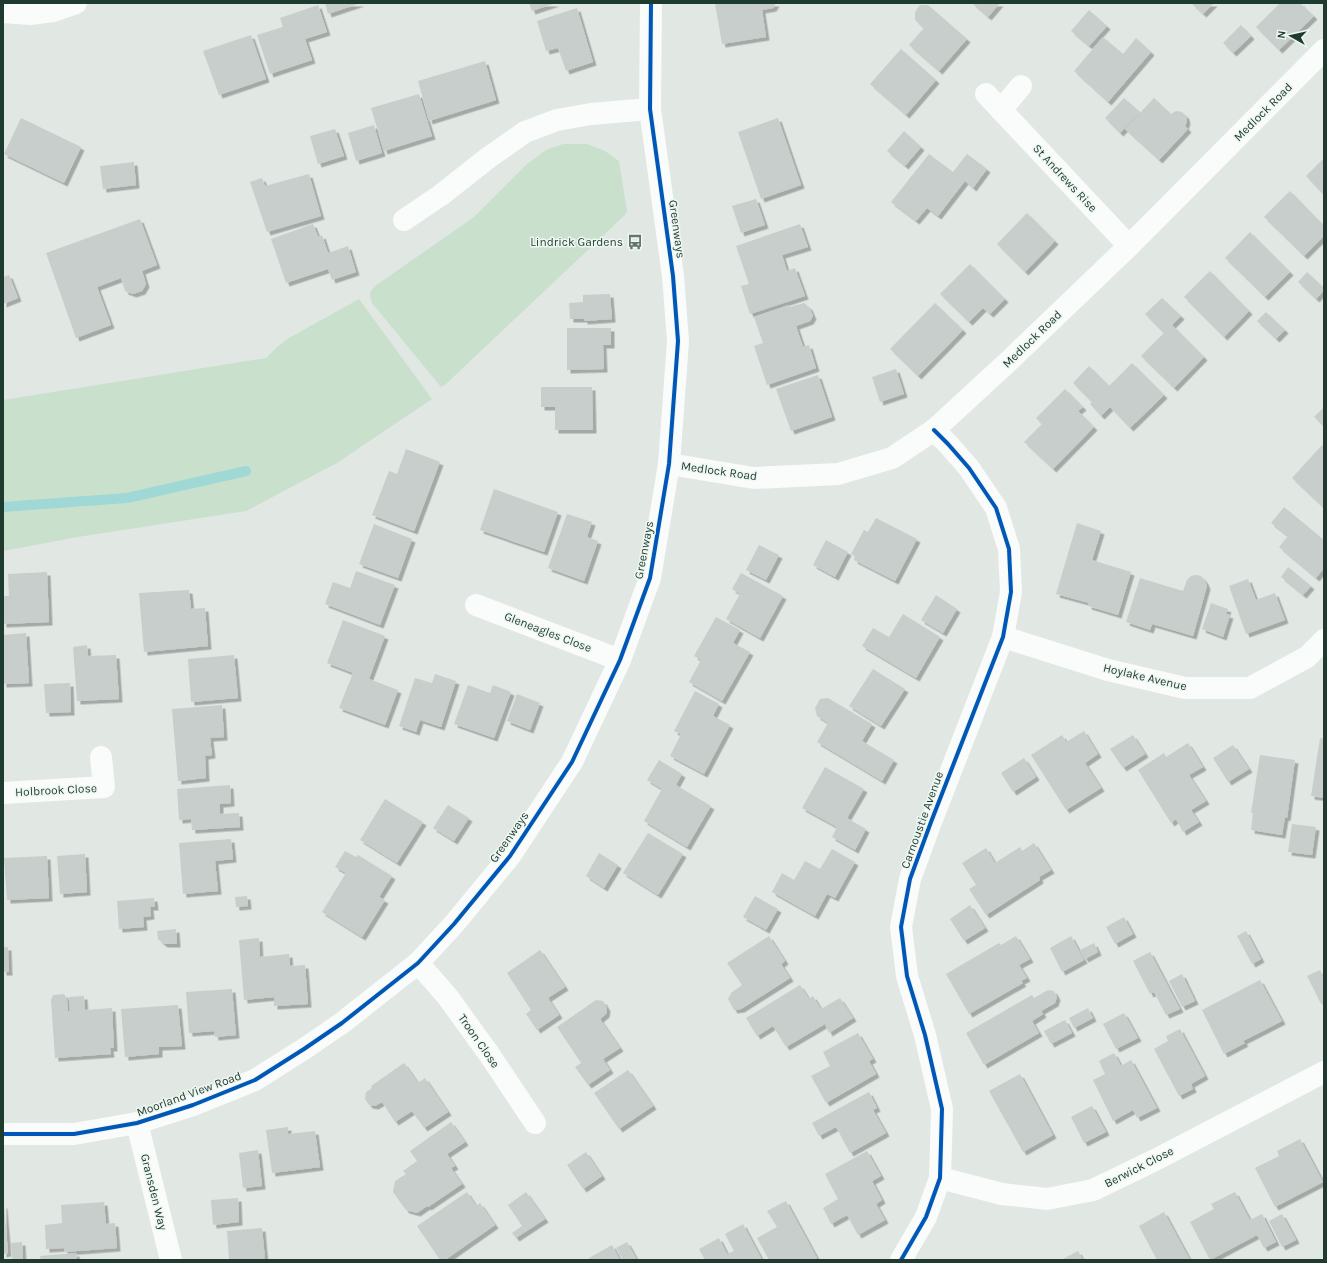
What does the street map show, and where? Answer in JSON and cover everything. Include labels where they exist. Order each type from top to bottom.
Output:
[{"type":"street","points":[[3,12],[30,14],[53,11],[76,3]]},
{"type":"street","name":"Greenways","points":[[342,1023],[418,963],[454,924],[510,856],[572,762],[620,660],[650,578],[669,464],[678,341],[673,276],[650,109],[651,3]]},
{"type":"street","name":"Medlock Road","points":[[669,464],[754,478],[838,474],[892,458],[934,430],[1011,359],[1129,246],[1324,50]]},
{"type":"street","points":[[1001,110],[1021,86]]},
{"type":"street","name":"St Andrews Rise","points":[[986,94],[1129,246]]},
{"type":"street","points":[[404,220],[441,195],[488,158],[525,132],[557,120],[591,114],[650,109]]},
{"type":"street","name":"Carnoustie Avenue","points":[[901,1260],[926,1217],[940,1178],[942,1109],[925,1035],[907,976],[901,927],[913,872],[1003,637],[1011,592],[1009,549],[996,508],[969,468],[934,430]]},
{"type":"street","name":"Gleneagles Close","points":[[476,605],[620,660]]},
{"type":"street","name":"Hoylake Avenue","points":[[1003,637],[1108,670],[1185,688],[1250,688],[1307,657],[1324,640]]},
{"type":"street","name":"Holbrook Close","points":[[3,793],[104,787],[102,757]]},
{"type":"street","name":"Troon Close","points":[[418,963],[447,996],[489,1054],[535,1123]]},
{"type":"street","name":"Moorland View Road","points":[[3,1134],[74,1134],[137,1124],[193,1105],[256,1080],[342,1023]]},
{"type":"street","name":"Berwick Close","points":[[940,1178],[1002,1194],[1046,1199],[1093,1190],[1155,1160],[1324,1072]]},
{"type":"street","name":"Gransden Way","points":[[137,1124],[171,1260]]},
{"type":"green space","points":[[563,144],[587,144],[605,151],[619,161],[627,211],[626,214],[445,385],[441,387],[372,303],[370,296],[371,291],[375,286],[474,217],[527,164],[546,150]]},
{"type":"green space","points":[[359,299],[432,399],[337,463],[246,511],[78,537],[3,551],[3,400],[266,358],[289,338]]},
{"type":"building","points":[[325,3],[361,3],[328,14]]},
{"type":"building","points":[[529,3],[556,3],[532,11]]},
{"type":"building","points":[[715,3],[776,3],[773,8],[762,10],[766,37],[722,44]]},
{"type":"building","points":[[972,3],[1000,3],[988,17]]},
{"type":"building","points":[[1214,3],[1203,14],[1192,4]]},
{"type":"building","points":[[1280,3],[1302,3],[1301,4],[1314,16],[1279,50],[1256,27]]},
{"type":"building","points":[[318,5],[327,32],[305,39],[312,60],[270,74],[257,35],[283,27],[280,18]]},
{"type":"building","points":[[920,5],[928,5],[967,39],[939,71],[909,45],[924,28],[915,20],[915,12]]},
{"type":"building","points":[[577,8],[593,62],[566,71],[558,48],[546,51],[537,21]]},
{"type":"building","points":[[1089,10],[1107,26],[1089,46],[1071,31]]},
{"type":"building","points":[[1241,25],[1251,36],[1233,53],[1223,43]]},
{"type":"building","points":[[251,35],[266,79],[219,95],[203,51]]},
{"type":"building","points":[[1103,37],[1123,54],[1136,38],[1151,52],[1108,102],[1074,71]]},
{"type":"building","points":[[901,49],[936,80],[906,115],[870,84]]},
{"type":"building","points":[[485,61],[496,100],[429,121],[418,81]]},
{"type":"building","points":[[419,94],[432,136],[384,151],[371,108]]},
{"type":"building","points":[[1124,98],[1140,112],[1120,133],[1105,118]]},
{"type":"building","points":[[1154,98],[1171,114],[1176,111],[1182,112],[1186,116],[1187,121],[1185,126],[1188,129],[1159,160],[1125,129]]},
{"type":"building","points":[[21,118],[81,147],[64,183],[4,154]]},
{"type":"building","points":[[778,118],[801,185],[761,199],[738,132]]},
{"type":"building","points":[[374,125],[382,153],[356,161],[348,133]]},
{"type":"building","points":[[335,129],[344,156],[318,164],[310,136]]},
{"type":"building","points":[[904,131],[921,147],[905,166],[887,151]]},
{"type":"building","points":[[929,154],[953,172],[967,154],[987,169],[973,188],[965,181],[938,216],[927,208],[916,221],[891,202]]},
{"type":"building","points":[[1324,158],[1324,195],[1306,176]]},
{"type":"building","points":[[134,162],[136,185],[103,189],[100,166]]},
{"type":"building","points":[[309,174],[321,216],[267,232],[250,182],[262,178],[265,186]]},
{"type":"building","points":[[1290,191],[1324,226],[1324,236],[1304,256],[1264,217]]},
{"type":"building","points":[[756,199],[765,225],[741,233],[732,206]]},
{"type":"building","points":[[1027,213],[1055,241],[1025,272],[997,244]]},
{"type":"building","points":[[140,219],[157,265],[142,271],[146,284],[142,291],[133,294],[125,291],[121,278],[97,287],[111,325],[76,338],[46,253]]},
{"type":"building","points":[[313,224],[318,237],[322,235],[328,253],[348,246],[356,272],[332,280],[328,269],[286,283],[271,239]]},
{"type":"building","points":[[800,224],[808,247],[782,255],[787,271],[795,268],[805,296],[750,314],[741,286],[749,284],[736,246]]},
{"type":"building","points":[[1250,232],[1290,272],[1265,297],[1225,258]]},
{"type":"building","points":[[970,264],[1005,299],[990,314],[983,308],[969,322],[940,294]]},
{"type":"building","points":[[1210,271],[1249,311],[1224,337],[1184,297]]},
{"type":"building","points":[[1307,272],[1324,288],[1316,299],[1298,282]]},
{"type":"building","points":[[9,275],[18,298],[3,304],[3,277]]},
{"type":"building","points":[[610,294],[612,319],[584,321],[584,319],[570,319],[569,303],[583,302],[583,295]]},
{"type":"building","points":[[1162,298],[1181,316],[1172,325],[1204,357],[1174,388],[1141,356],[1164,333],[1145,314]]},
{"type":"building","points":[[804,303],[809,307],[813,316],[810,321],[796,326],[803,347],[809,345],[816,368],[767,385],[754,346],[763,343],[754,317],[789,305],[790,307]]},
{"type":"building","points":[[935,303],[963,330],[918,376],[890,349]]},
{"type":"building","points":[[1266,312],[1285,330],[1276,339],[1257,321]]},
{"type":"building","points":[[567,328],[611,328],[611,345],[603,345],[604,369],[567,370]]},
{"type":"building","points":[[1132,363],[1164,395],[1130,428],[1110,407],[1101,416],[1090,404],[1092,402],[1073,383],[1089,366],[1109,386]]},
{"type":"building","points":[[896,369],[904,394],[880,402],[872,377]]},
{"type":"building","points":[[818,375],[832,417],[791,431],[776,389]]},
{"type":"building","points":[[541,387],[592,387],[593,430],[555,430],[555,407],[541,407]]},
{"type":"building","points":[[1065,389],[1083,407],[1078,411],[1094,427],[1053,469],[1024,442],[1042,424],[1036,418]]},
{"type":"building","points":[[1324,407],[1324,426],[1314,417]]},
{"type":"building","points":[[1322,445],[1324,447],[1324,508],[1292,478]]},
{"type":"building","points":[[406,449],[440,462],[414,531],[372,515],[389,471],[397,474]]},
{"type":"building","points":[[494,489],[558,512],[544,552],[480,530]]},
{"type":"building","points":[[1284,507],[1324,540],[1324,568],[1316,578],[1279,547],[1288,536],[1271,523]]},
{"type":"building","points":[[567,514],[592,522],[587,537],[598,541],[584,581],[548,568]]},
{"type":"building","points":[[876,518],[917,539],[895,581],[854,560],[855,556],[851,554],[864,530],[868,532]]},
{"type":"building","points":[[1077,523],[1101,531],[1092,560],[1131,572],[1118,615],[1088,606],[1089,603],[1056,594]]},
{"type":"building","points":[[374,524],[412,539],[398,578],[359,564]]},
{"type":"building","points":[[826,540],[848,552],[835,577],[813,565]]},
{"type":"building","points":[[759,545],[779,555],[766,580],[746,570]]},
{"type":"building","points":[[1288,567],[1311,586],[1303,595],[1281,577]]},
{"type":"building","points":[[356,571],[395,585],[380,625],[325,604],[333,582],[350,588]]},
{"type":"building","points":[[47,572],[49,622],[3,624],[3,596],[9,596],[8,574]]},
{"type":"building","points":[[741,573],[783,596],[760,638],[726,619],[740,594],[732,589]]},
{"type":"building","points":[[1191,576],[1201,576],[1207,586],[1193,636],[1152,624],[1150,630],[1126,622],[1140,578],[1183,591],[1187,580]]},
{"type":"building","points":[[1248,579],[1256,600],[1275,593],[1285,620],[1246,634],[1229,586]]},
{"type":"building","points":[[189,590],[191,609],[205,608],[208,646],[144,652],[139,593]]},
{"type":"building","points":[[936,595],[957,609],[943,633],[921,620]]},
{"type":"building","points":[[1211,603],[1228,609],[1226,614],[1230,615],[1223,637],[1202,629]]},
{"type":"building","points":[[903,614],[940,637],[916,678],[862,646],[873,628],[889,637]]},
{"type":"building","points":[[716,617],[740,630],[733,643],[750,652],[722,701],[689,682],[701,660],[694,656]]},
{"type":"building","points":[[343,620],[385,636],[369,679],[398,690],[385,725],[339,708],[353,673],[327,663]]},
{"type":"building","points":[[26,633],[29,683],[3,684],[3,635]]},
{"type":"building","points":[[87,645],[88,656],[116,655],[119,699],[77,701],[73,647]]},
{"type":"building","points":[[234,655],[238,698],[191,702],[188,659]]},
{"type":"building","points":[[873,669],[905,689],[881,726],[849,706]]},
{"type":"building","points":[[435,674],[456,681],[441,727],[420,720],[416,732],[399,726],[415,678],[432,683]]},
{"type":"building","points":[[70,683],[71,712],[46,713],[44,684]]},
{"type":"building","points":[[468,685],[490,693],[493,685],[511,692],[494,738],[454,724]]},
{"type":"building","points":[[695,691],[719,704],[713,716],[730,725],[704,774],[670,756],[681,734],[674,731]]},
{"type":"building","points":[[517,694],[540,703],[530,730],[507,721]]},
{"type":"building","points":[[828,698],[872,724],[862,741],[894,760],[882,781],[817,742],[828,723],[817,716],[815,708],[820,699]]},
{"type":"building","points":[[222,705],[224,737],[210,738],[212,755],[205,756],[206,778],[178,781],[172,709]]},
{"type":"building","points":[[1084,731],[1098,754],[1085,763],[1101,788],[1066,810],[1031,755],[1062,735],[1066,742]]},
{"type":"building","points":[[1133,735],[1145,754],[1123,768],[1110,749]]},
{"type":"building","points":[[1320,738],[1324,739],[1324,798],[1311,796]]},
{"type":"building","points":[[1188,743],[1203,767],[1189,775],[1206,801],[1191,810],[1199,822],[1183,832],[1176,819],[1171,823],[1138,770],[1164,753],[1166,757]]},
{"type":"building","points":[[1233,745],[1249,769],[1228,782],[1213,758]]},
{"type":"building","points":[[1260,755],[1295,760],[1287,818],[1285,817],[1282,835],[1251,830],[1253,813],[1251,813]]},
{"type":"building","points":[[1024,758],[1036,777],[1013,792],[1001,773]]},
{"type":"building","points":[[659,760],[682,774],[676,785],[711,806],[687,847],[644,821],[662,789],[647,780]]},
{"type":"building","points":[[825,767],[864,789],[847,818],[866,829],[855,850],[832,837],[837,827],[802,808]]},
{"type":"building","points":[[230,785],[231,803],[220,804],[220,814],[239,813],[240,827],[192,830],[191,819],[179,820],[177,789]]},
{"type":"building","points":[[385,799],[423,822],[397,863],[360,840]]},
{"type":"building","points":[[448,805],[469,818],[454,841],[433,828]]},
{"type":"building","points":[[1292,824],[1316,827],[1312,855],[1288,852]]},
{"type":"building","points":[[648,833],[683,854],[658,895],[623,873]]},
{"type":"building","points":[[231,839],[233,859],[215,861],[218,891],[183,894],[179,843]]},
{"type":"building","points":[[1034,843],[1051,870],[1039,877],[1040,880],[986,915],[969,889],[976,885],[962,863],[986,848],[995,863],[1020,847],[1022,851]]},
{"type":"building","points":[[832,849],[855,862],[835,898],[827,894],[815,916],[772,892],[782,873],[794,880],[805,861],[820,869]]},
{"type":"building","points":[[345,851],[356,857],[358,855],[392,876],[379,897],[385,900],[362,937],[322,912],[346,873],[335,867]]},
{"type":"building","points":[[599,853],[618,865],[604,888],[586,876]]},
{"type":"building","points":[[85,854],[87,892],[60,894],[57,856]]},
{"type":"building","points":[[47,856],[49,898],[7,900],[4,858]]},
{"type":"building","points":[[247,896],[248,906],[236,907],[235,897]]},
{"type":"building","points":[[755,896],[778,909],[766,930],[743,917]]},
{"type":"building","points":[[154,898],[155,907],[150,907],[151,916],[143,917],[144,927],[119,929],[117,901]]},
{"type":"building","points":[[970,905],[985,928],[964,941],[950,919]]},
{"type":"building","points":[[1124,917],[1133,934],[1115,944],[1106,927]]},
{"type":"building","points":[[176,929],[177,944],[164,944],[158,939],[157,931]]},
{"type":"building","points":[[1246,931],[1261,959],[1252,964],[1237,936]]},
{"type":"building","points":[[769,936],[785,961],[781,964],[790,978],[741,1009],[734,1010],[728,999],[731,993],[742,985],[727,963]]},
{"type":"building","points":[[1016,936],[1030,959],[1019,965],[1027,978],[1021,981],[1023,983],[969,1014],[946,974],[999,943],[1001,945]]},
{"type":"building","points":[[1071,936],[1084,960],[1062,972],[1050,948]]},
{"type":"building","points":[[259,938],[260,957],[289,954],[290,966],[305,965],[308,1004],[274,1006],[274,997],[244,1000],[239,940]]},
{"type":"building","points":[[1094,943],[1098,952],[1085,959],[1080,950]]},
{"type":"building","points":[[3,947],[8,947],[9,972],[3,972]]},
{"type":"building","points":[[540,950],[565,987],[548,998],[559,1015],[537,1030],[526,1014],[531,1010],[507,973]]},
{"type":"building","points":[[1150,952],[1180,1009],[1166,1015],[1154,992],[1150,994],[1133,961]]},
{"type":"building","points":[[1320,970],[1324,978],[1324,1003],[1321,1004],[1307,976]]},
{"type":"building","points":[[1182,974],[1195,1001],[1182,1007],[1169,981]]},
{"type":"building","points":[[1260,980],[1282,1021],[1243,1041],[1245,1043],[1224,1054],[1202,1010]]},
{"type":"building","points":[[800,985],[809,999],[813,996],[821,1009],[840,998],[853,1018],[829,1033],[825,1024],[786,1047],[773,1026],[757,1036],[746,1018]]},
{"type":"building","points":[[232,989],[236,1035],[215,1037],[214,1031],[189,1033],[186,992]]},
{"type":"building","points":[[1048,990],[1054,991],[1057,997],[1055,1003],[1041,1011],[1043,1014],[1032,1021],[1039,1033],[984,1065],[966,1033],[1032,995],[1034,998]]},
{"type":"building","points":[[64,994],[67,999],[68,1011],[70,1011],[69,997],[84,996],[85,1010],[112,1008],[114,1048],[110,1048],[111,1054],[55,1058],[51,1000],[53,995]]},
{"type":"building","points":[[596,1000],[603,1001],[607,1008],[606,1014],[600,1019],[620,1048],[603,1059],[610,1070],[588,1085],[575,1067],[581,1063],[557,1027]]},
{"type":"building","points":[[178,1005],[182,1046],[159,1047],[159,1054],[125,1057],[121,1009]]},
{"type":"building","points":[[1088,1008],[1093,1018],[1074,1028],[1069,1018]]},
{"type":"building","points":[[1124,1013],[1138,1038],[1116,1049],[1103,1024]]},
{"type":"building","points":[[1065,1020],[1072,1033],[1051,1044],[1044,1031]]},
{"type":"building","points":[[1180,1029],[1205,1076],[1191,1084],[1193,1089],[1179,1096],[1154,1049],[1168,1041],[1166,1036]]},
{"type":"building","points":[[858,1033],[873,1059],[869,1061],[876,1074],[826,1103],[811,1076],[830,1066],[823,1052]]},
{"type":"building","points":[[1114,1053],[1121,1066],[1131,1060],[1157,1108],[1137,1118],[1133,1110],[1113,1121],[1093,1080],[1105,1074],[1099,1061]]},
{"type":"building","points":[[404,1063],[418,1083],[425,1078],[448,1112],[424,1128],[412,1111],[395,1122],[382,1102],[375,1106],[369,1105],[365,1099],[366,1092],[372,1088],[371,1086]]},
{"type":"building","points":[[628,1070],[653,1106],[619,1129],[594,1093]]},
{"type":"building","points":[[1020,1074],[1053,1135],[1023,1152],[989,1091]]},
{"type":"building","points":[[869,1092],[877,1108],[873,1110],[886,1133],[850,1153],[836,1127],[819,1136],[812,1123]]},
{"type":"building","points":[[1092,1106],[1106,1132],[1084,1143],[1071,1117]]},
{"type":"building","points":[[451,1122],[465,1142],[447,1154],[455,1166],[451,1168],[462,1184],[417,1213],[406,1210],[393,1192],[395,1181],[406,1174],[403,1171],[417,1161],[410,1151]]},
{"type":"building","points":[[288,1127],[288,1134],[315,1131],[320,1167],[272,1173],[266,1130]]},
{"type":"building","points":[[1300,1139],[1323,1182],[1275,1207],[1255,1168],[1279,1156],[1277,1151]]},
{"type":"building","points":[[258,1150],[262,1186],[243,1188],[239,1153]]},
{"type":"building","points":[[867,1151],[881,1176],[872,1181],[882,1200],[876,1204],[885,1220],[858,1235],[847,1215],[831,1224],[823,1208],[838,1199],[825,1174]]},
{"type":"building","points":[[586,1152],[602,1176],[583,1189],[567,1165]]},
{"type":"building","points":[[467,1192],[476,1206],[480,1203],[495,1225],[445,1260],[440,1260],[417,1226]]},
{"type":"building","points":[[526,1192],[545,1219],[516,1238],[512,1233],[522,1226],[508,1205]]},
{"type":"building","points":[[1235,1192],[1250,1220],[1262,1214],[1276,1242],[1264,1248],[1257,1235],[1210,1260],[1190,1222],[1214,1209],[1211,1204]]},
{"type":"building","points":[[238,1198],[239,1222],[213,1225],[211,1200]]},
{"type":"building","points":[[786,1201],[817,1258],[814,1260],[769,1260],[757,1238],[777,1227],[767,1211]]},
{"type":"building","points":[[104,1202],[106,1224],[115,1223],[117,1248],[64,1252],[64,1248],[46,1249],[45,1225],[62,1223],[61,1205]]},
{"type":"building","points":[[3,1205],[8,1253],[3,1254]]},
{"type":"building","points":[[1164,1212],[1190,1260],[1157,1260],[1139,1226]]},
{"type":"building","points":[[1282,1214],[1296,1240],[1282,1247],[1269,1221]]},
{"type":"building","points":[[743,1224],[762,1260],[705,1260],[699,1249],[719,1238],[727,1254],[734,1251],[725,1234]]},
{"type":"building","points":[[262,1228],[265,1260],[229,1260],[227,1231]]},
{"type":"building","points":[[22,1242],[23,1260],[12,1260],[11,1243]]},
{"type":"building","points":[[627,1242],[637,1260],[623,1260],[616,1248]]},
{"type":"building","points":[[612,1245],[620,1260],[590,1260],[589,1258]]},
{"type":"building","points":[[1078,1251],[1083,1260],[1061,1260]]},
{"type":"building","points":[[76,1253],[77,1260],[41,1260],[40,1256]]},
{"type":"waterway","points":[[3,507],[127,498],[246,471]]},
{"type":"cycle path","points":[[3,1134],[74,1134],[137,1123],[193,1105],[255,1080],[304,1049],[342,1023],[418,963],[454,924],[510,856],[572,762],[620,660],[650,578],[669,464],[678,341],[673,276],[650,109],[651,3]]},
{"type":"cycle path","points":[[901,1260],[926,1217],[940,1178],[942,1109],[925,1035],[907,976],[901,927],[910,879],[1003,637],[1011,592],[1009,549],[996,508],[969,468],[934,430]]},
{"type":"place","name":"Lindrick Gardens","points":[[635,242]]}]
